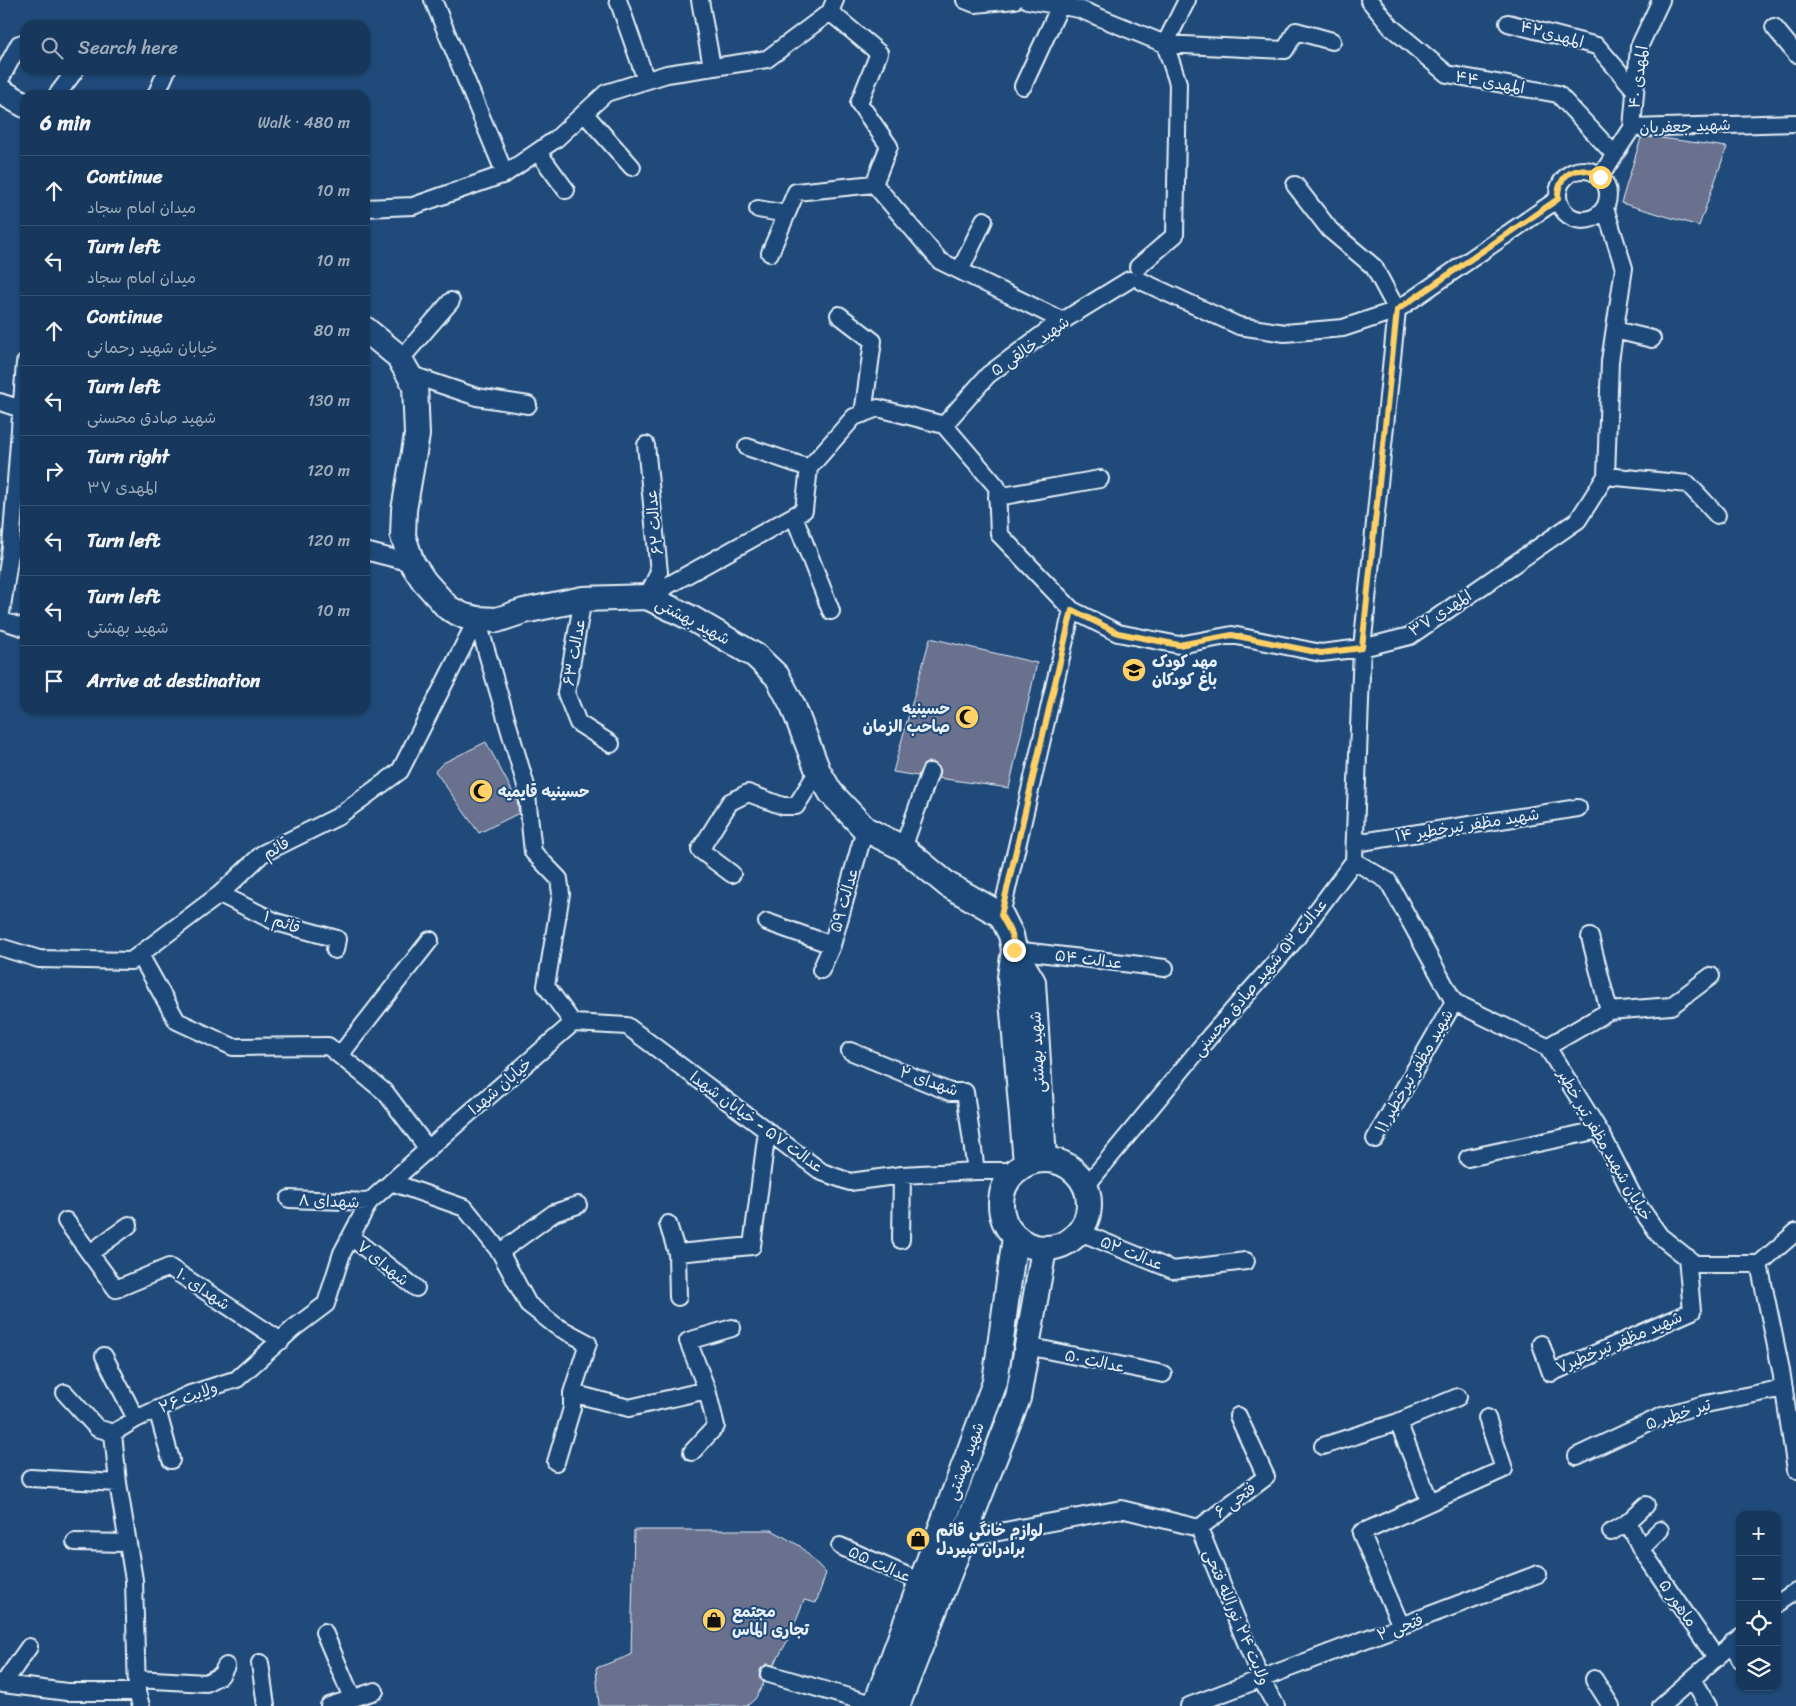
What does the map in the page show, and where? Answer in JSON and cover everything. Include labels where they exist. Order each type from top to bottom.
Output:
[{"type":"main road","points":[[0,91],[20,103]]},
{"type":"main road","points":[[370,334],[404,367]]},
{"type":"main road","name":"شهید بهشتی","points":[[404,367],[415,385],[417,435],[404,510],[404,536],[412,563],[424,581],[448,608],[464,616],[497,620],[524,611],[583,600],[647,597],[691,618],[756,656],[777,676],[792,706],[818,771],[831,794],[865,829],[903,848],[948,885],[1001,915],[1012,935],[1014,950],[1033,982],[1028,1165]]},
{"type":"main road","points":[[1061,1162],[1076,1171],[1086,1186],[1089,1210],[1086,1221],[1080,1232],[1070,1241],[1057,1247],[1044,1249],[1028,1246],[1015,1237],[1006,1226],[1001,1212],[1001,1197],[1005,1183],[1028,1165],[1061,1162]]},
{"type":"main road","name":"شهید بهشتی","points":[[883,1706],[920,1582],[994,1382],[1015,1237]]},
{"type":"main road","name":"شهید بهشتی","points":[[883,1706],[962,1539],[1018,1398],[1044,1249]]},
{"type":"street","points":[[433,0],[506,174]]},
{"type":"street","points":[[618,0],[646,80]]},
{"type":"street","points":[[700,0],[712,68]]},
{"type":"street","points":[[965,0],[975,4],[986,1],[1015,0]]},
{"type":"street","points":[[1027,0],[1079,9],[1166,44],[1285,50],[1296,31],[1332,40]]},
{"type":"street","points":[[1166,44],[1187,0]]},
{"type":"street","name":"المهدی ۴۴","points":[[1369,0],[1391,27],[1447,74],[1558,94],[1614,154]]},
{"type":"street","name":"المهدی ۴۰","points":[[1632,128],[1639,47],[1657,1]]},
{"type":"street","points":[[370,208],[413,206],[506,174],[556,139],[606,93],[667,74],[766,60],[832,6],[879,53],[859,103],[889,146],[874,184]]},
{"type":"street","points":[[1023,86],[1060,6]]},
{"type":"street","name":"المهدی۴۲","points":[[1508,22],[1597,46],[1635,90]]},
{"type":"street","points":[[1774,27],[1796,54]]},
{"type":"street","points":[[0,80],[19,44]]},
{"type":"street","name":"شهید خالقی ۵","points":[[944,425],[988,375],[1051,328],[1136,276],[1175,235],[1178,82],[1166,44]]},
{"type":"street","points":[[61,90],[72,75]]},
{"type":"street","points":[[158,90],[165,75]]},
{"type":"street","points":[[584,113],[632,168]]},
{"type":"street","name":"شهید جعفریان","points":[[1600,177],[1632,128],[1796,123]]},
{"type":"street","points":[[538,152],[566,190]]},
{"type":"street","points":[[1586,170],[1600,177],[1605,183],[1608,200],[1600,214],[1593,219],[1578,220],[1564,213],[1557,191],[1564,177],[1571,172],[1586,170]]},
{"type":"street","points":[[770,253],[796,192],[874,184]]},
{"type":"street","points":[[874,184],[940,262],[1064,321]]},
{"type":"street","points":[[1295,184],[1330,230],[1374,267],[1397,310],[1362,648],[1354,861],[1388,881],[1454,1002],[1548,1047],[1609,1010],[1671,1006],[1711,976]]},
{"type":"street","points":[[1136,276],[1239,326],[1285,333],[1343,328],[1397,310],[1558,199]]},
{"type":"street","points":[[1605,208],[1624,268],[1610,361],[1606,476],[1688,484],[1717,515]]},
{"type":"street","points":[[758,209],[786,214]]},
{"type":"street","points":[[960,271],[984,220]]},
{"type":"street","points":[[451,300],[404,367],[478,397],[528,405]]},
{"type":"street","points":[[839,315],[873,341],[863,414]]},
{"type":"street","points":[[1615,330],[1652,339]]},
{"type":"street","points":[[0,402],[20,408]]},
{"type":"street","points":[[647,597],[804,510],[809,468],[854,417],[878,408],[944,425],[997,486],[997,497],[1100,479]]},
{"type":"street","points":[[20,424],[6,533],[0,620],[20,626]]},
{"type":"street","name":"عدالت ۶۲","points":[[646,445],[659,572],[647,597]]},
{"type":"street","points":[[747,447],[809,468]]},
{"type":"street","name":"المهدی ۳۷","points":[[997,497],[999,534],[1072,610],[1118,633],[1179,645],[1232,635],[1321,653],[1362,648],[1410,636],[1578,520],[1606,476]]},
{"type":"street","points":[[794,516],[831,611]]},
{"type":"street","points":[[370,552],[412,563]]},
{"type":"street","name":"عدالت ۶۳","points":[[583,600],[566,693],[578,723],[611,744]]},
{"type":"street","points":[[1001,915],[1072,610]]},
{"type":"street","points":[[477,619],[526,786],[533,852],[559,879],[561,894],[546,986],[573,1023]]},
{"type":"street","name":"قائم","points":[[0,947],[39,959],[131,962],[220,894],[262,854],[336,816],[400,771],[477,619]]},
{"type":"street","points":[[732,874],[700,850],[730,802],[748,793],[783,806],[796,806],[818,771]]},
{"type":"street","points":[[903,848],[930,772]]},
{"type":"street","name":"شهید مظفر تیرخطیر ۱۴","points":[[1355,843],[1578,808]]},
{"type":"street","name":"عدالت ۵۹","points":[[821,970],[832,945],[865,829]]},
{"type":"street","name":"عدالت ۵۲ شهید صادق محسنی","points":[[1086,1186],[1210,1036],[1295,940],[1354,861]]},
{"type":"street","name":"قائم ۱","points":[[220,894],[276,922],[337,939],[335,950]]},
{"type":"street","points":[[767,922],[832,945]]},
{"type":"street","points":[[1590,938],[1609,1010]]},
{"type":"street","points":[[340,1055],[430,940]]},
{"type":"street","name":"عدالت ۵۴","points":[[1014,950],[1165,968]]},
{"type":"street","points":[[140,955],[177,1021],[233,1047],[328,1046],[386,1093],[428,1149]]},
{"type":"street","name":"شهید مظفر تیرخطیر ۱۱","points":[[1374,1139],[1454,1002]]},
{"type":"street","name":"عدالت ۵۷ - خیابان شهدا","points":[[573,1023],[627,1026],[822,1172],[850,1182],[902,1175],[1028,1165]]},
{"type":"street","name":"خیابان شهدا","points":[[428,1149],[573,1023]]},
{"type":"street","name":"خیابان شهید مظفر تیر خطیر","points":[[1548,1047],[1599,1130],[1636,1202],[1660,1236],[1695,1264],[1759,1264]]},
{"type":"street","name":"شهدای ۲","points":[[850,1051],[950,1092],[965,1092],[976,1170]]},
{"type":"street","points":[[1468,1158],[1599,1130]]},
{"type":"street","points":[[677,1253],[752,1246],[767,1131]]},
{"type":"street","name":"ولایت ۲۶","points":[[113,1433],[136,1419],[190,1394],[237,1379],[326,1304],[342,1253],[369,1202],[428,1149]]},
{"type":"street","points":[[901,1240],[902,1175]]},
{"type":"street","points":[[391,1182],[465,1208],[500,1252],[528,1304],[556,1326],[588,1343],[572,1393],[572,1408],[556,1462]]},
{"type":"street","name":"شهدای ۸","points":[[289,1199],[369,1202]]},
{"type":"street","points":[[500,1252],[554,1213],[578,1205]]},
{"type":"street","name":"شهدای ۱۰","points":[[66,1221],[116,1289],[169,1267],[281,1341]]},
{"type":"street","points":[[668,1224],[677,1253],[678,1297]]},
{"type":"street","points":[[90,1253],[129,1225]]},
{"type":"street","name":"عدالت ۵۲","points":[[1080,1232],[1172,1270],[1246,1261]]},
{"type":"street","points":[[1795,1460],[1784,1388],[1759,1264],[1796,1232]]},
{"type":"street","name":"شهدای ۷","points":[[351,1237],[416,1288]]},
{"type":"street","name":"شهید مظفر تیرخطیر۷","points":[[1541,1344],[1550,1372],[1692,1311],[1687,1257]]},
{"type":"street","points":[[692,1452],[716,1426],[707,1390],[688,1341],[732,1328]]},
{"type":"street","name":"عدالت ۵۰","points":[[1027,1346],[1163,1374]]},
{"type":"street","points":[[104,1356],[136,1419]]},
{"type":"street","name":"تیر خطیر ۵","points":[[1577,1456],[1662,1416],[1701,1405],[1784,1388]]},
{"type":"street","points":[[572,1393],[629,1408],[707,1390]]},
{"type":"street","points":[[65,1393],[98,1428],[113,1433],[118,1482],[134,1580],[138,1692]]},
{"type":"street","points":[[1323,1446],[1398,1422],[1458,1397]]},
{"type":"street","points":[[157,1409],[171,1460]]},
{"type":"street","name":"فتحی ۶","points":[[1199,1528],[1266,1477],[1238,1416]]},
{"type":"street","points":[[1400,1626],[1361,1533],[1504,1469],[1487,1418]]},
{"type":"street","points":[[1398,1422],[1430,1502]]},
{"type":"street","points":[[30,1478],[118,1482]]},
{"type":"street","points":[[1611,1532],[1628,1522],[1646,1505]]},
{"type":"street","points":[[962,1539],[1121,1509],[1199,1528]]},
{"type":"street","name":"ماهور ۵","points":[[1628,1522],[1641,1549],[1716,1658]]},
{"type":"street","name":"ولایت ۲۴ نورالله فتحی","points":[[1199,1528],[1261,1680],[1276,1706]]},
{"type":"street","points":[[1641,1549],[1660,1530]]},
{"type":"street","points":[[76,1542],[128,1543]]},
{"type":"street","name":"عدالت ۵۵","points":[[840,1546],[920,1582]]},
{"type":"street","name":"فتحی ۲","points":[[1189,1706],[1538,1574]]},
{"type":"street","points":[[1781,1601],[1796,1591]]},
{"type":"street","points":[[324,1632],[352,1698]]},
{"type":"street","points":[[1661,1706],[1736,1640]]},
{"type":"street","points":[[28,1647],[1,1683],[67,1692],[138,1692],[206,1683],[221,1675],[226,1666]]},
{"type":"street","points":[[260,1664],[266,1706]]},
{"type":"street","points":[[769,1674],[883,1706]]},
{"type":"street","points":[[1594,1679],[1611,1706]]},
{"type":"street","points":[[1692,1679],[1708,1706]]},
{"type":"street","points":[[329,1706],[375,1691]]},
{"type":"building","points":[[1654,137],[1727,147],[1699,226],[1621,203],[1641,138]]},
{"type":"building","name":"حسینیه صاحب الزمان","points":[[930,638],[1037,663],[1009,788],[938,778],[940,770],[933,762],[923,765],[918,776],[893,772]]},
{"type":"building","name":"حسینیه قایمیه","points":[[486,742],[517,800],[519,813],[479,833],[435,771],[443,763]]},
{"type":"building","name":"مجتمع تجاری الماس","points":[[634,1530],[772,1530],[800,1546],[826,1573],[816,1603],[804,1600],[789,1638],[774,1665],[766,1664],[760,1671],[759,1677],[764,1683],[755,1699],[747,1706],[599,1706],[596,1668],[631,1655]]},
{"type":"place","name":"مهد کودک باغ کودکان","points":[[1134,670]]},
{"type":"place","name":"حسینیه صاحب الزمان","points":[[967,717]]},
{"type":"place","name":"حسینیه قایمیه","points":[[481,791]]},
{"type":"place","name":"لوازم خانگی قائم برادران شیردل","points":[[918,1539]]},
{"type":"place","name":"مجتمع تجاری الماس","points":[[714,1620]]},
{"type":"route","points":[[1014,950],[1012,935],[1001,915],[1072,610],[1118,633],[1179,645],[1232,635],[1321,653],[1362,648],[1397,310],[1558,199],[1557,191],[1560,184],[1564,177],[1571,172],[1586,170],[1594,172],[1600,177]]}]
